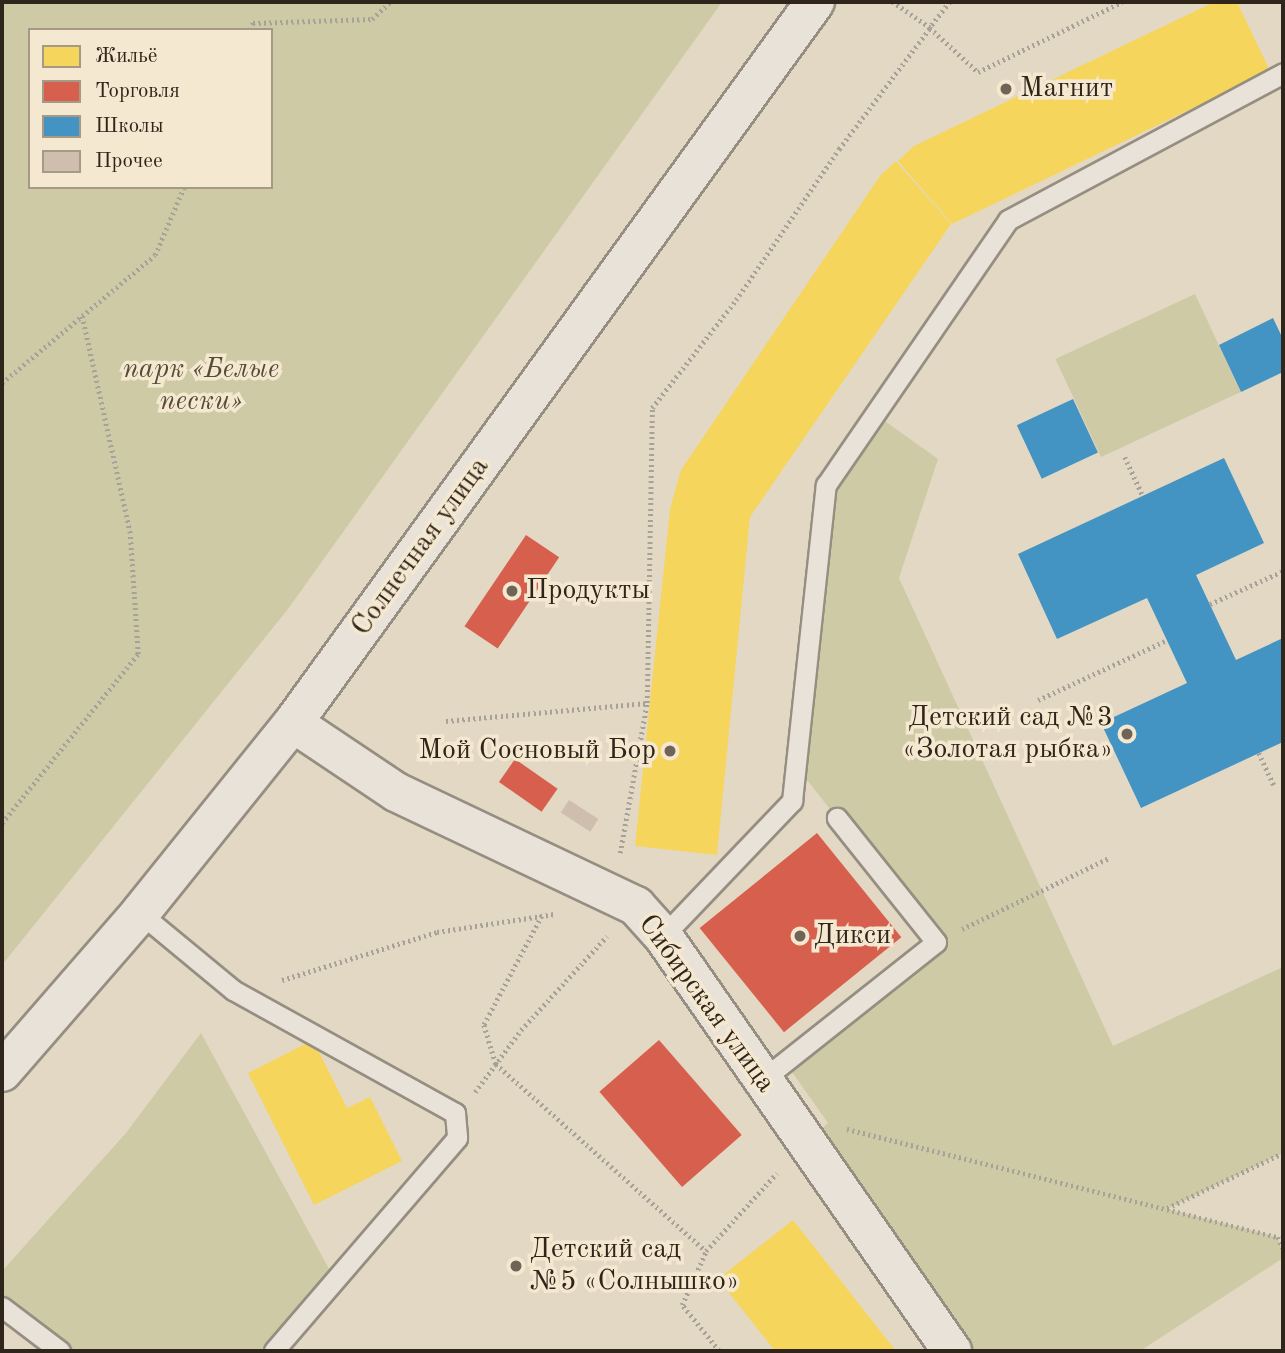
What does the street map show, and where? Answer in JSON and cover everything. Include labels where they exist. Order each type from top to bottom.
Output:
[{"type":"street","name":"Солнечная улица","points":[[2,1072],[140,914],[293,723],[815,2]]},
{"type":"street","name":"Сибирская улица","points":[[293,723],[396,792],[636,906],[663,936],[805,1143],[953,1351]]},
{"type":"lane","points":[[663,936],[792,801],[826,485],[1008,220],[1283,73]]},
{"type":"lane","points":[[762,1080],[936,942],[837,818]]},
{"type":"lane","points":[[140,914],[233,990],[455,1113],[457,1138],[274,1351]]},
{"type":"lane","points":[[2,1307],[60,1351]]},
{"type":"path","points":[[251,28],[253,23],[372,19],[390,2]]},
{"type":"path","points":[[892,2],[930,28],[978,72],[1122,2]]},
{"type":"path","points":[[628,860],[620,853],[646,703],[652,408],[737,300],[839,149],[950,2]]},
{"type":"path","points":[[2,383],[155,255],[183,189]]},
{"type":"path","points":[[2,823],[138,654],[130,533],[82,316]]},
{"type":"path","points":[[1125,457],[1143,496]]},
{"type":"path","points":[[1210,604],[1283,571]]},
{"type":"path","points":[[1038,700],[1167,640]]},
{"type":"path","points":[[446,720],[646,703]]},
{"type":"path","points":[[1259,753],[1275,789]]},
{"type":"path","points":[[936,942],[1111,857]]},
{"type":"path","points":[[455,1113],[565,979],[636,906]]},
{"type":"path","points":[[233,990],[309,975],[437,932],[569,913]]},
{"type":"path","points":[[542,916],[484,1025],[496,1064],[706,1251]]},
{"type":"path","points":[[841,1127],[1278,1237],[1283,1248]]},
{"type":"path","points":[[719,1351],[682,1305],[706,1251],[805,1143]]},
{"type":"path","points":[[1166,1209],[1283,1153]]},
{"type":"green space","name":"парк «Белые пески»","points":[[2,2],[722,2],[288,609],[2,965]]},
{"type":"green space","points":[[1195,294],[1241,392],[1101,457],[1055,359]]},
{"type":"green space","points":[[875,414],[938,459],[899,578],[1113,1046],[1283,967],[1283,1153],[1167,1209],[1278,1237],[1283,1258],[1140,1351],[952,1351],[805,1143],[828,1123],[785,1062],[935,942],[796,766],[826,485]]},
{"type":"green space","points":[[201,1033],[335,1280],[274,1351],[60,1351],[2,1307],[2,1271],[126,1133]]},
{"type":"building: Жильё","points":[[1214,2],[1237,2],[1270,71],[952,224],[898,161],[914,146]]},
{"type":"building: Жильё","points":[[896,161],[951,224],[750,517],[717,855],[635,846],[670,509],[681,470],[880,176]]},
{"type":"building: Жильё","points":[[313,1040],[347,1108],[370,1097],[402,1161],[314,1205],[248,1073]]},
{"type":"building: Жильё","points":[[793,1220],[896,1351],[775,1351],[718,1279]]},
{"type":"building: Торговля","points":[[526,535],[559,557],[498,649],[464,626]]},
{"type":"building: Торговля","points":[[515,759],[558,789],[542,812],[499,782]]},
{"type":"building: Торговля","points":[[817,833],[901,937],[784,1032],[700,928]]},
{"type":"building: Торговля","points":[[659,1040],[742,1135],[682,1187],[599,1092]]},
{"type":"building: Школы","points":[[1273,318],[1283,339],[1283,372],[1241,392],[1219,345]]},
{"type":"building: Школы","points":[[1073,399],[1098,452],[1042,479],[1017,425]]},
{"type":"building: Школы","points":[[1224,458],[1264,543],[1196,575],[1236,660],[1283,638],[1283,742],[1141,808],[1101,723],[1187,683],[1147,598],[1057,639],[1018,554]]},
{"type":"building: Прочее","points":[[569,800],[598,819],[590,832],[561,813]]},
{"type":"place","name":"Магнит","points":[[1006,89]]},
{"type":"place","name":"Продукты","points":[[512,591]]},
{"type":"place","name":"Детский сад №3 «Золотая рыбка»","points":[[1127,734]]},
{"type":"place","name":"Мой Сосновый Бор","points":[[670,751]]},
{"type":"place","name":"Дикси","points":[[800,936]]},
{"type":"place","name":"Детский сад №5 «Солнышко»","points":[[516,1266]]}]
